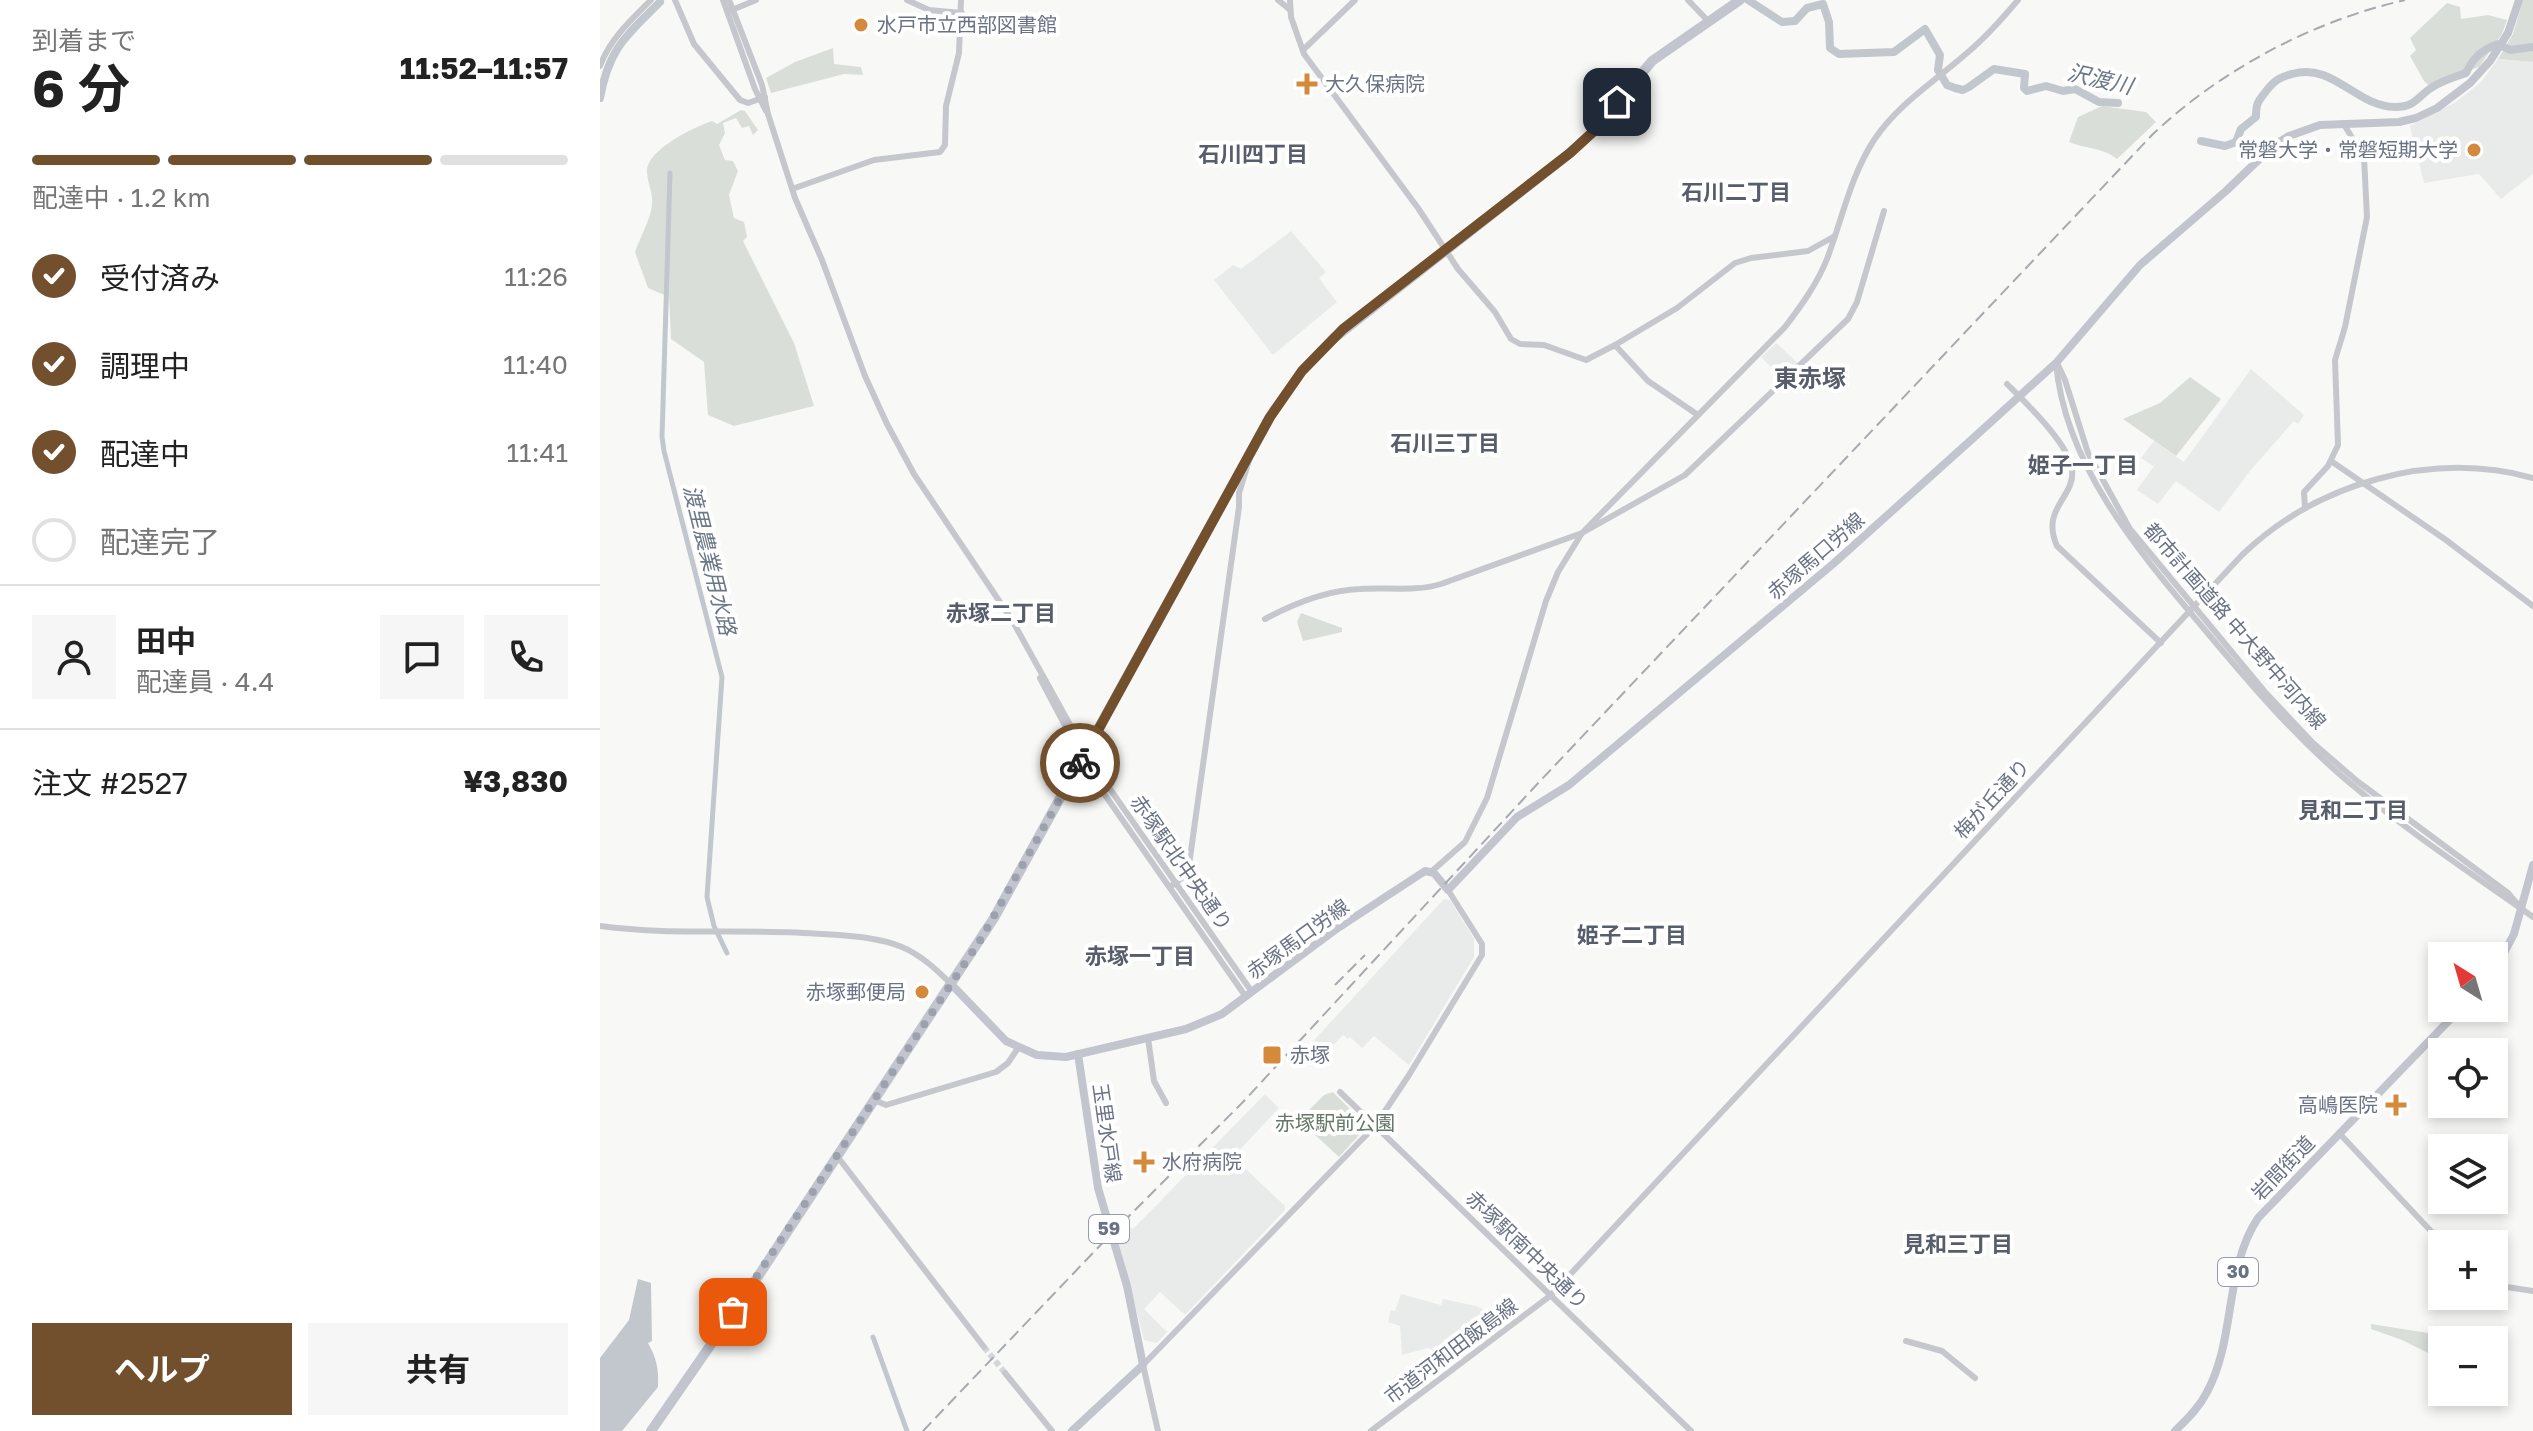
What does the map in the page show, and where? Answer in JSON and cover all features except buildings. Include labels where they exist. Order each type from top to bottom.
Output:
[{"type":"highway","points":[[651,1431],[683,1388],[837,1156],[1013,885],[1226,496],[1237,492],[1250,454],[1280,401],[1309,362],[1350,323],[1570,153],[1594,131],[1652,61],[1740,0]]},
{"type":"main road","name":"赤塚馬口労線","points":[[1448,890],[1517,817],[1569,785],[1710,669],[1841,557],[2019,397],[2056,363],[2140,265],[2273,146],[2309,127],[2390,123],[2429,112],[2452,98],[2485,68],[2508,33],[2519,0]]},
{"type":"main road","points":[[2508,951],[2533,865]]},
{"type":"main road","name":"赤塚馬口労線","points":[[1078,1054],[1205,1023],[1335,930],[1425,871],[1431,872]]},
{"type":"main road","points":[[1431,872],[1448,890]]},
{"type":"main road","points":[[951,984],[999,1035],[1018,1048],[1042,1056],[1078,1054]]},
{"type":"main road","name":"岩間街道","points":[[2175,1431],[2197,1409],[2215,1376],[2240,1260],[2254,1223],[2447,1022]]},
{"type":"main road","name":"玉里水戸線","points":[[1078,1054],[1098,1188],[1127,1286],[1143,1365]]},
{"type":"main road","points":[[1072,1431],[1143,1365]]},
{"type":"street","points":[[600,66],[619,33],[651,0]]},
{"type":"street","points":[[675,0],[694,43],[740,100],[748,103],[762,98]]},
{"type":"street","points":[[726,0],[762,98]]},
{"type":"street","points":[[726,0],[762,98]]},
{"type":"street","points":[[732,10],[756,0]]},
{"type":"street","points":[[907,0],[929,10],[962,13]]},
{"type":"street","points":[[792,189],[874,160],[940,152],[945,145],[946,106],[956,67],[961,0]]},
{"type":"street","points":[[1278,0],[1289,9]]},
{"type":"street","points":[[1290,0],[1289,9],[1303,50],[1446,251],[1516,343],[1544,345],[1586,360],[1677,308],[1735,263],[1808,251],[1835,236]]},
{"type":"street","points":[[1303,50],[1355,0]]},
{"type":"street","points":[[1688,0],[1709,22]]},
{"type":"street","points":[[1431,872],[1465,842],[1478,819],[1546,601],[1558,572],[1582,533],[1797,312],[1823,268],[1852,184],[1868,150],[1895,114],[1989,33],[2018,0]]},
{"type":"street","name":"赤塚駅北中央通り","points":[[762,98],[792,189],[865,376],[914,474],[1005,608],[1039,671],[1043,688],[1084,756],[1093,778],[1249,994]]},
{"type":"street","points":[[2305,508],[2304,492],[2336,452],[2335,360],[2363,244],[2367,201],[2364,157],[2343,123]]},
{"type":"street","points":[[1265,619],[1314,598],[1357,589],[1430,587],[1582,533],[1669,486],[1694,468],[1841,327],[1857,302],[1884,211]]},
{"type":"street","points":[[1615,345],[1648,381],[1698,415]]},
{"type":"street","name":"都市計画道路 中大野中河内線","points":[[2056,363],[2058,381],[2077,443],[2100,492],[2135,546],[2192,610],[2261,697],[2325,761],[2371,800],[2503,899],[2533,917]]},
{"type":"street","points":[[2007,384],[2059,443],[2072,466],[2072,475],[2051,525],[2057,546],[2161,643]]},
{"type":"street","points":[[2331,461],[2446,540],[2533,606]]},
{"type":"street","name":"梅が丘通り","points":[[1550,1296],[2249,547],[2305,508],[2362,482],[2406,472],[2451,469],[2506,472],[2533,478]]},
{"type":"street","points":[[1173,885],[1183,877],[1189,865],[1237,492]]},
{"type":"street","points":[[1158,1431],[1143,1365],[1375,1126],[1483,952],[1480,939],[1448,890]]},
{"type":"street","points":[[600,926],[650,932],[786,931],[879,940],[917,955],[951,984]]},
{"type":"street","points":[[1148,1038],[1154,1081],[1166,1103]]},
{"type":"street","points":[[874,1100],[886,1105],[990,1074],[1008,1063],[1018,1048]]},
{"type":"street","name":"赤塚駅南中央通り","points":[[1340,1092],[1691,1431]]},
{"type":"street","points":[[2339,1133],[2430,1230]]},
{"type":"street","points":[[837,1156],[984,1347]]},
{"type":"street","points":[[2508,1287],[2533,1291]]},
{"type":"street","name":"市道河和田飯島線","points":[[1371,1431],[1550,1296]]},
{"type":"street","points":[[1906,1341],[1942,1351],[1975,1378]]},
{"type":"street","points":[[1005,1373],[1052,1431]]},
{"type":"shaded area","name":"常磐大学・常磐短期大学","points":[[2498,59],[2533,62],[2533,174],[2501,199],[2479,174],[2424,183],[2410,126],[2456,102],[2481,82]]},
{"type":"shaded area","points":[[1291,231],[1326,272],[1319,278],[1337,302],[1273,355],[1214,280],[1233,265],[1241,269]]},
{"type":"shaded area","points":[[1776,343],[1798,363],[1783,380],[1761,357]]},
{"type":"shaded area","points":[[2251,369],[2304,415],[2298,424],[2294,421],[2250,471],[2219,512],[2176,481],[2158,504],[2137,490],[2157,462],[2153,466],[2141,458],[2154,441],[2184,462]]},
{"type":"shaded area","points":[[1444,899],[1450,900],[1474,939],[1474,957],[1409,1065],[1374,1036],[1362,1048],[1343,1035],[1318,1061],[1306,1049]]},
{"type":"shaded area","points":[[1265,1094],[1279,1108],[1233,1157],[1285,1206],[1285,1210],[1185,1315],[1160,1292],[1144,1309],[1167,1332],[1157,1343],[1144,1340],[1118,1240],[1131,1227],[1133,1229]]},
{"type":"shaded area","points":[[638,1279],[651,1283],[652,1341],[648,1343],[656,1363],[658,1387],[622,1431],[600,1431],[600,1358],[629,1320]]},
{"type":"shaded area","points":[[1401,1294],[1441,1305],[1443,1299],[1476,1306],[1493,1314],[1488,1335],[1456,1359],[1428,1348],[1402,1355],[1400,1326],[1388,1322]]},
{"type":"green space","points":[[2523,0],[2533,0],[2533,62],[2498,59],[2513,34]]},
{"type":"green space","points":[[2447,3],[2460,7],[2461,19],[2488,15],[2507,20],[2502,34],[2479,67],[2430,87],[2410,56],[2416,50],[2410,38]]},
{"type":"green space","points":[[833,48],[834,64],[861,67],[863,75],[844,74],[771,93],[766,78],[795,62]]},
{"type":"green space","points":[[2102,106],[2146,112],[2156,122],[2117,159],[2106,152],[2069,142],[2078,117]]},
{"type":"green space","points":[[741,110],[745,111],[758,130],[753,135],[749,126],[742,128],[736,118],[723,123],[725,133],[719,145],[725,160],[733,161],[738,171],[729,195],[734,218],[744,222],[747,237],[743,241],[794,343],[814,406],[734,426],[708,415],[704,362],[671,339],[669,297],[648,288],[635,252],[651,210],[652,196],[647,173],[653,156],[683,134],[712,121],[717,124]]},
{"type":"green space","points":[[2190,377],[2221,399],[2176,456],[2123,419],[2160,403]]},
{"type":"green space","points":[[1301,613],[1342,628],[1342,632],[1303,641],[1297,622]]},
{"type":"green space","name":"赤塚駅前公園","points":[[1333,1092],[1362,1121],[1363,1131],[1339,1157],[1312,1132],[1302,1117],[1324,1095]]},
{"type":"green space","points":[[2371,1324],[2428,1333],[2428,1353],[2402,1340],[2371,1329]]},
{"type":"waterway","name":"沢渡川","points":[[1748,0],[1782,22],[1795,21],[1807,8],[1823,4],[1829,22],[1830,48],[1839,54],[1894,52],[1925,29],[1940,55],[1938,70],[1947,85],[1955,88],[1963,90],[1994,69],[2025,74],[2024,88],[2027,91],[2046,86],[2063,91],[2075,89],[2099,102],[2118,103]]},
{"type":"waterway","name":"沢渡川","points":[[600,98],[614,55],[628,34],[660,2]]},
{"type":"waterway","name":"沢渡川","points":[[2201,141],[2225,146],[2236,142],[2241,129],[2256,117],[2260,99],[2278,79],[2288,75],[2307,72],[2320,74],[2368,100],[2402,107],[2439,83],[2466,73],[2478,55],[2492,46],[2498,44],[2510,50],[2533,47]]},
{"type":"waterway","name":"渡里農業用水路","points":[[670,173],[662,437],[722,677],[707,897],[714,926],[727,953]]},
{"type":"waterway","name":"渡里農業用水路","points":[[873,1337],[907,1431]]},
{"type":"tunnel","points":[[984,1347],[1005,1373]]},
{"type":"railway","points":[[923,1431],[1111,1234],[1243,1102],[1541,780],[2153,134],[2209,89],[2270,50],[2337,21],[2405,0]]},
{"type":"railway","points":[[1335,985],[1365,955]]},
{"type":"way so far","points":[[733,1312],[981,939],[1080,763]]},
{"type":"place","name":"水戸市立西部図書館","points":[[861,25]]},
{"type":"place","name":"大久保病院","points":[[1307,84]]},
{"type":"place","name":"常磐大学・常磐短期大学","points":[[2474,150]]},
{"type":"place","name":"赤塚郵便局","points":[[922,992]]},
{"type":"place","name":"赤塚","points":[[1272,1055]]},
{"type":"place","name":"高嶋医院","points":[[2396,1105]]},
{"type":"place","name":"水府病院","points":[[1144,1162]]},
{"type":"district","name":"石川四丁目","points":[[1253,154]]},
{"type":"district","name":"石川二丁目","points":[[1736,192]]},
{"type":"district","name":"東赤塚","points":[[1810,379]]},
{"type":"district","name":"石川三丁目","points":[[1445,443]]},
{"type":"district","name":"姫子一丁目","points":[[2083,465]]},
{"type":"district","name":"赤塚二丁目","points":[[1001,613]]},
{"type":"district","name":"見和二丁目","points":[[2353,810]]},
{"type":"district","name":"姫子二丁目","points":[[1632,935]]},
{"type":"district","name":"赤塚一丁目","points":[[1140,956]]},
{"type":"district","name":"見和三丁目","points":[[1958,1244]]},
{"type":"route","points":[[1080,763],[1270,417],[1302,371],[1357,318],[1570,153],[1594,131],[1617,102]]}]
